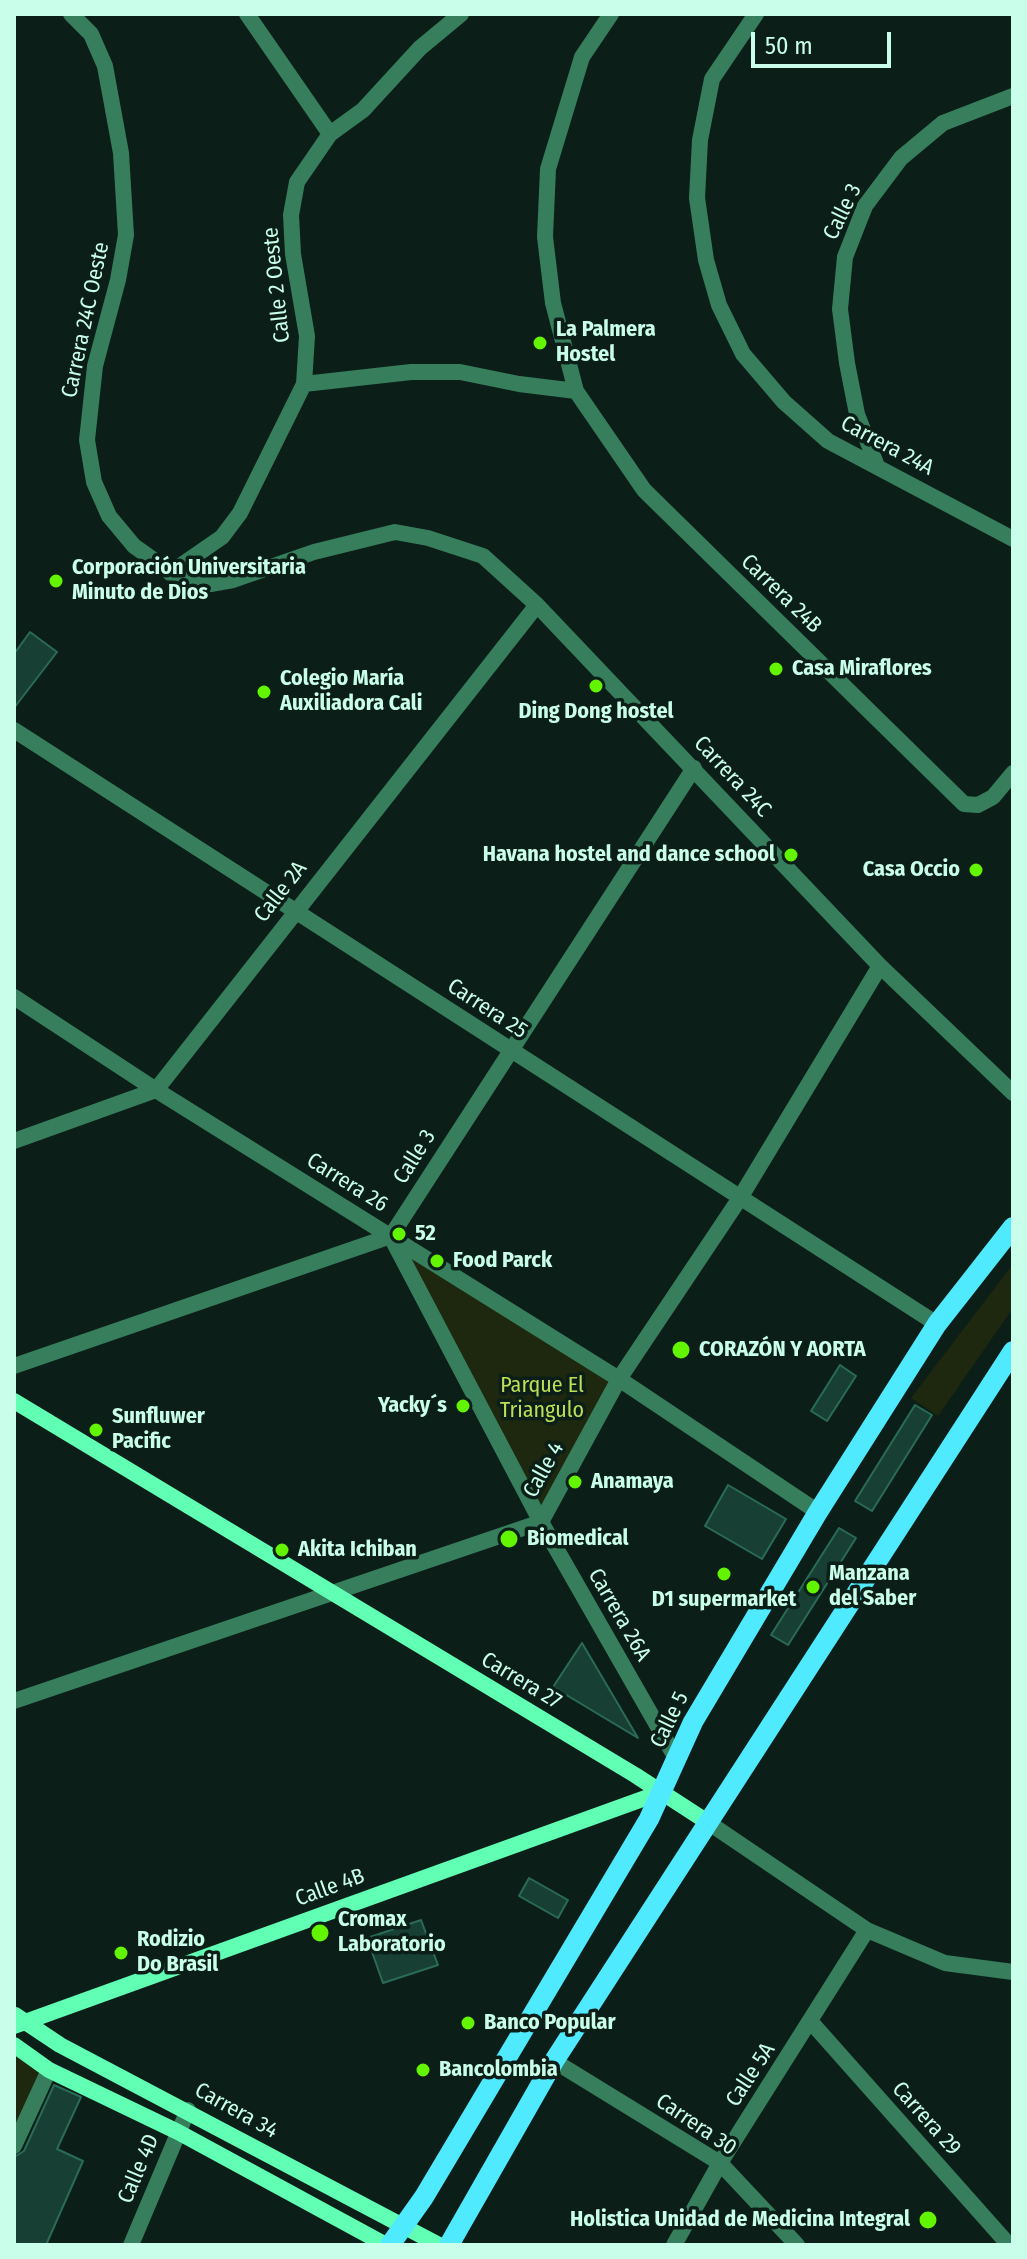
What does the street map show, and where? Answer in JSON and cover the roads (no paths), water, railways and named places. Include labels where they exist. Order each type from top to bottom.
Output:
[{"type":"main road","name":"Calle 5","points":[[388,2245],[403,2227],[518,2040],[662,1792],[693,1722],[818,1512],[937,1324],[1013,1227]]},
{"type":"main road","points":[[449,2245],[554,2061],[1013,1351]]},
{"type":"street","name":"Carrera 24C Oeste","points":[[71,14],[91,34],[105,66],[121,153],[126,235],[89,400],[87,440],[94,482],[109,516],[134,546],[170,573],[205,585],[233,580],[314,552],[395,532]]},
{"type":"street","points":[[247,14],[330,134]]},
{"type":"street","name":"Calle 2 Oeste","points":[[170,573],[222,537],[240,513],[304,384],[307,336],[293,254],[291,215],[297,182],[330,134],[363,110],[420,48],[461,14]]},
{"type":"street","name":"Carrera 24B","points":[[611,14],[582,57],[548,169],[547,250],[553,303],[576,391],[644,490],[964,804],[978,805],[993,797],[1013,773]]},
{"type":"street","name":"Carrera 24A","points":[[756,14],[712,79],[700,140],[697,198],[706,260],[719,305],[743,354],[784,402],[828,441],[1013,539]]},
{"type":"street","name":"Calle 3","points":[[877,466],[857,414],[847,363],[840,309],[845,257],[865,206],[901,158],[943,123],[1013,96]]},
{"type":"street","points":[[304,384],[411,372],[460,372],[576,391]]},
{"type":"street","name":"Carrera 24C","points":[[395,532],[483,556],[537,605],[880,966],[1013,1093]]},
{"type":"street","name":"Calle 2A","points":[[156,1090],[537,605]]},
{"type":"street","name":"Carrera 25","points":[[14,730],[937,1324]]},
{"type":"street","name":"Calle 3","points":[[391,1236],[694,768]]},
{"type":"street","name":"Calle 4","points":[[14,1701],[541,1522],[619,1379],[740,1198],[880,966]]},
{"type":"street","name":"Carrera 26","points":[[14,997],[156,1090],[619,1379],[818,1512]]},
{"type":"street","points":[[14,1141],[156,1090]]},
{"type":"street","points":[[14,1366],[391,1236]]},
{"type":"street","name":"Carrera 26A","points":[[391,1236],[541,1522],[677,1760]]},
{"type":"street","name":"Carrera 27","points":[[14,1401],[662,1792],[867,1930],[945,1963],[1013,1972]]},
{"type":"street","name":"Calle 4B","points":[[17,2020],[662,1792]]},
{"type":"street","name":"Calle 5A","points":[[674,2245],[720,2163],[867,1930]]},
{"type":"street","name":"Carrera 34","points":[[17,2020],[439,2245]]},
{"type":"street","name":"Carrera 29","points":[[811,2022],[1009,2245]]},
{"type":"street","name":"Carrera 34","points":[[14,2045],[49,2070],[178,2132],[388,2245]]},
{"type":"street","name":"Carrera 30","points":[[554,2061],[720,2163],[797,2245]]},
{"type":"street","points":[[14,2146],[49,2070]]},
{"type":"street","name":"Calle 4D","points":[[131,2245],[188,2110]]},
{"type":"place","name":"La Palmera Hostel","points":[[540,343]]},
{"type":"place","name":"Corporación Universitaria Minuto de Dios","points":[[56,581]]},
{"type":"place","name":"Casa Miraflores","points":[[776,669]]},
{"type":"place","name":"Ding Dong hostel","points":[[596,686]]},
{"type":"place","name":"Colegio María Auxiliadora Cali","points":[[264,692]]},
{"type":"place","name":"Havana hostel and dance school","points":[[791,855]]},
{"type":"place","name":"Casa Occio","points":[[976,870]]},
{"type":"place","name":"52","points":[[399,1234]]},
{"type":"place","name":"Food Parck","points":[[437,1261]]},
{"type":"place","name":"CORAZÓN Y AORTA","points":[[681,1350]]},
{"type":"place","name":"Yacky´s","points":[[463,1406]]},
{"type":"place","name":"Sunfluwer Pacific","points":[[96,1430]]},
{"type":"place","name":"Anamaya","points":[[575,1482]]},
{"type":"place","name":"Biomedical","points":[[509,1539]]},
{"type":"place","name":"Akita Ichiban","points":[[282,1550]]},
{"type":"place","name":"D1 supermarket","points":[[724,1574]]},
{"type":"place","name":"Manzana del Saber","points":[[813,1587]]},
{"type":"place","name":"Cromax Laboratorio","points":[[320,1933]]},
{"type":"place","name":"Rodizio Do Brasil","points":[[121,1953]]},
{"type":"place","name":"Banco Popular","points":[[468,2023]]},
{"type":"place","name":"Bancolombia","points":[[423,2070]]},
{"type":"place","name":"Holistica Unidad de Medicina Integral","points":[[928,2220]]},
{"type":"park label","name":"Parque El Triangulo","points":[[542,1398]]}]
